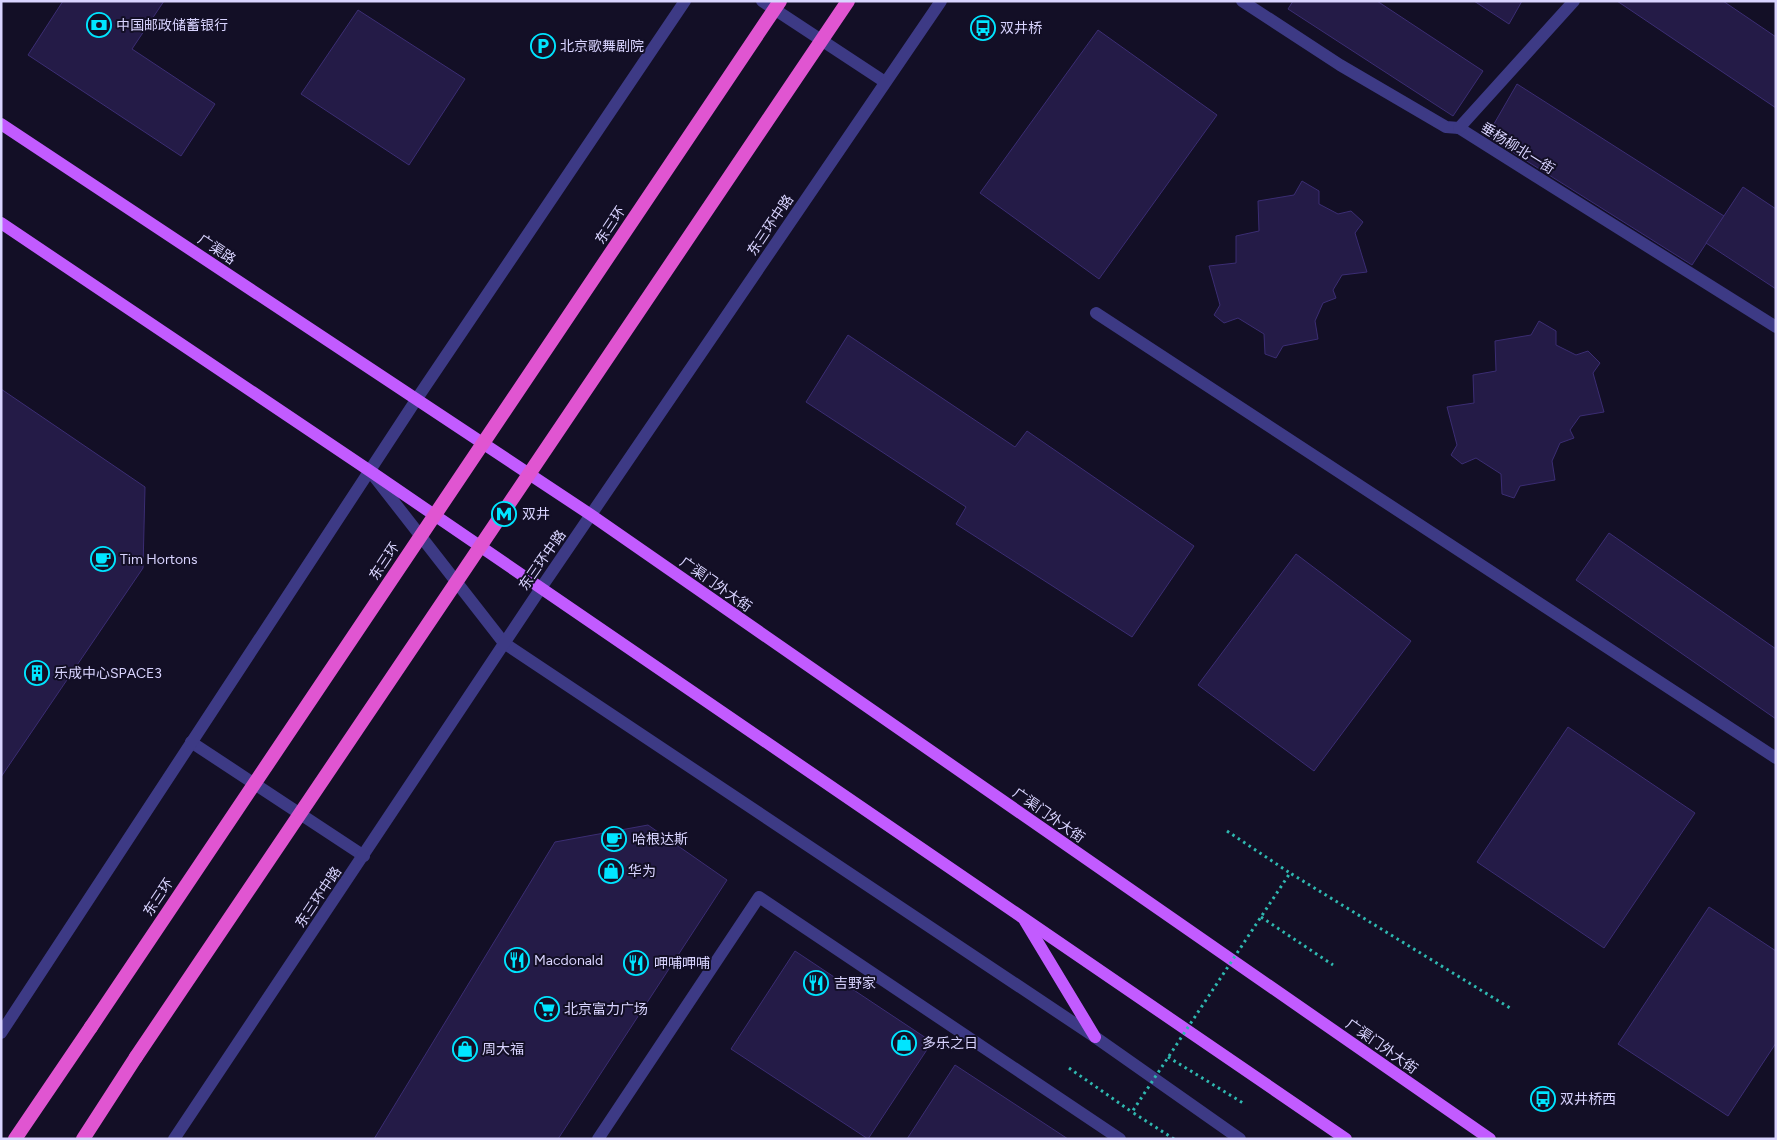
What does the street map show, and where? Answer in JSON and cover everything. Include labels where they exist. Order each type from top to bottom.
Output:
[{"type":"highway","name":"东三环","points":[[15,1139],[780,1]]},
{"type":"highway","points":[[83,1139],[136,1057],[848,1]]},
{"type":"main road","name":"广渠路","points":[[1,124],[591,515]]},
{"type":"main road","points":[[1,223],[370,471],[1023,916],[1346,1139]]},
{"type":"main road","name":"广渠门外大街","points":[[591,515],[1490,1139]]},
{"type":"main road","points":[[1023,916],[1095,1037]]},
{"type":"street","points":[[1,1033],[416,400],[685,1]]},
{"type":"street","points":[[762,1],[885,82]]},
{"type":"street","name":"东三环中路","points":[[174,1139],[541,588],[941,1]]},
{"type":"street","name":"垂杨柳北一街","points":[[1242,1],[1340,66],[1446,127],[1459,128],[1776,327]]},
{"type":"street","points":[[1459,128],[1574,1]]},
{"type":"street","points":[[1096,313],[1776,758]]},
{"type":"street","points":[[370,471],[504,643],[1095,1037],[1240,1139]]},
{"type":"street","points":[[191,742],[364,856]]},
{"type":"street","points":[[598,1139],[759,897],[1120,1139]]},
{"type":"path","points":[[1227,832],[1290,873],[1510,1008]]},
{"type":"path","points":[[1132,1112],[1290,873]]},
{"type":"path","points":[[1261,917],[1333,965]]},
{"type":"path","points":[[1168,1057],[1243,1103]]},
{"type":"path","points":[[1069,1068],[1174,1139]]},
{"type":"building","points":[[63,1],[164,1],[132,49],[215,104],[181,156],[28,55]]},
{"type":"building","points":[[1293,1],[1377,1],[1483,71],[1453,116],[1288,9]]},
{"type":"building","points":[[1474,1],[1522,1],[1509,24]]},
{"type":"building","points":[[1617,1],[1723,1],[1776,37],[1776,108]]},
{"type":"building","points":[[358,10],[465,79],[409,165],[301,94]]},
{"type":"building","points":[[1098,30],[1217,115],[1099,279],[980,193]]},
{"type":"building","points":[[1517,84],[1724,216],[1692,265],[1487,136]]},
{"type":"building","points":[[1302,181],[1319,191],[1319,204],[1338,214],[1351,211],[1363,222],[1355,233],[1367,272],[1342,275],[1333,290],[1336,298],[1323,303],[1315,321],[1318,339],[1283,346],[1276,358],[1265,354],[1264,334],[1238,318],[1224,323],[1214,315],[1220,305],[1209,266],[1236,263],[1236,236],[1259,231],[1258,201],[1294,195]]},
{"type":"building","points":[[1743,187],[1776,209],[1776,289],[1706,243]]},
{"type":"building","points":[[1539,321],[1556,331],[1556,345],[1576,355],[1588,351],[1600,363],[1593,373],[1604,412],[1580,416],[1570,430],[1574,438],[1560,443],[1552,461],[1555,480],[1520,486],[1514,498],[1502,494],[1501,474],[1476,458],[1462,464],[1451,455],[1457,445],[1447,407],[1474,403],[1473,375],[1496,371],[1495,341],[1531,335]]},
{"type":"building","points":[[848,335],[1015,447],[1027,431],[1194,546],[1132,637],[956,524],[966,507],[806,402]]},
{"type":"building","name":"乐成中心SPACE3","points":[[1,389],[145,487],[143,568],[1,777]]},
{"type":"building","points":[[1609,533],[1776,649],[1776,719],[1576,580]]},
{"type":"building","points":[[1296,554],[1411,641],[1314,771],[1198,685]]},
{"type":"building","points":[[1568,727],[1695,813],[1604,948],[1477,862]]},
{"type":"building","name":"北京富力广场","points":[[648,825],[727,880],[558,1139],[374,1139],[555,842]]},
{"type":"building","points":[[1709,907],[1776,951],[1776,1043],[1728,1116],[1618,1044]]},
{"type":"building","points":[[795,951],[932,1042],[868,1139],[731,1049]]},
{"type":"building","points":[[955,1065],[1068,1139],[907,1139]]},
{"type":"place","name":"中国邮政储蓄银行","points":[[99,25]]},
{"type":"place","name":"双井桥","points":[[983,28]]},
{"type":"place","name":"北京歌舞剧院","points":[[543,46]]},
{"type":"place","name":"双井","points":[[504,514]]},
{"type":"place","name":"Tim Hortons","points":[[103,559]]},
{"type":"place","name":"乐成中心SPACE3","points":[[37,673]]},
{"type":"place","name":"哈根达斯","points":[[614,839]]},
{"type":"place","name":"华为","points":[[611,871]]},
{"type":"place","name":"Macdonald","points":[[517,960]]},
{"type":"place","name":"呷哺呷哺","points":[[636,963]]},
{"type":"place","name":"吉野家","points":[[816,983]]},
{"type":"place","name":"北京富力广场","points":[[547,1009]]},
{"type":"place","name":"多乐之日","points":[[904,1043]]},
{"type":"place","name":"周大福","points":[[465,1049]]},
{"type":"place","name":"双井桥西","points":[[1543,1099]]}]
